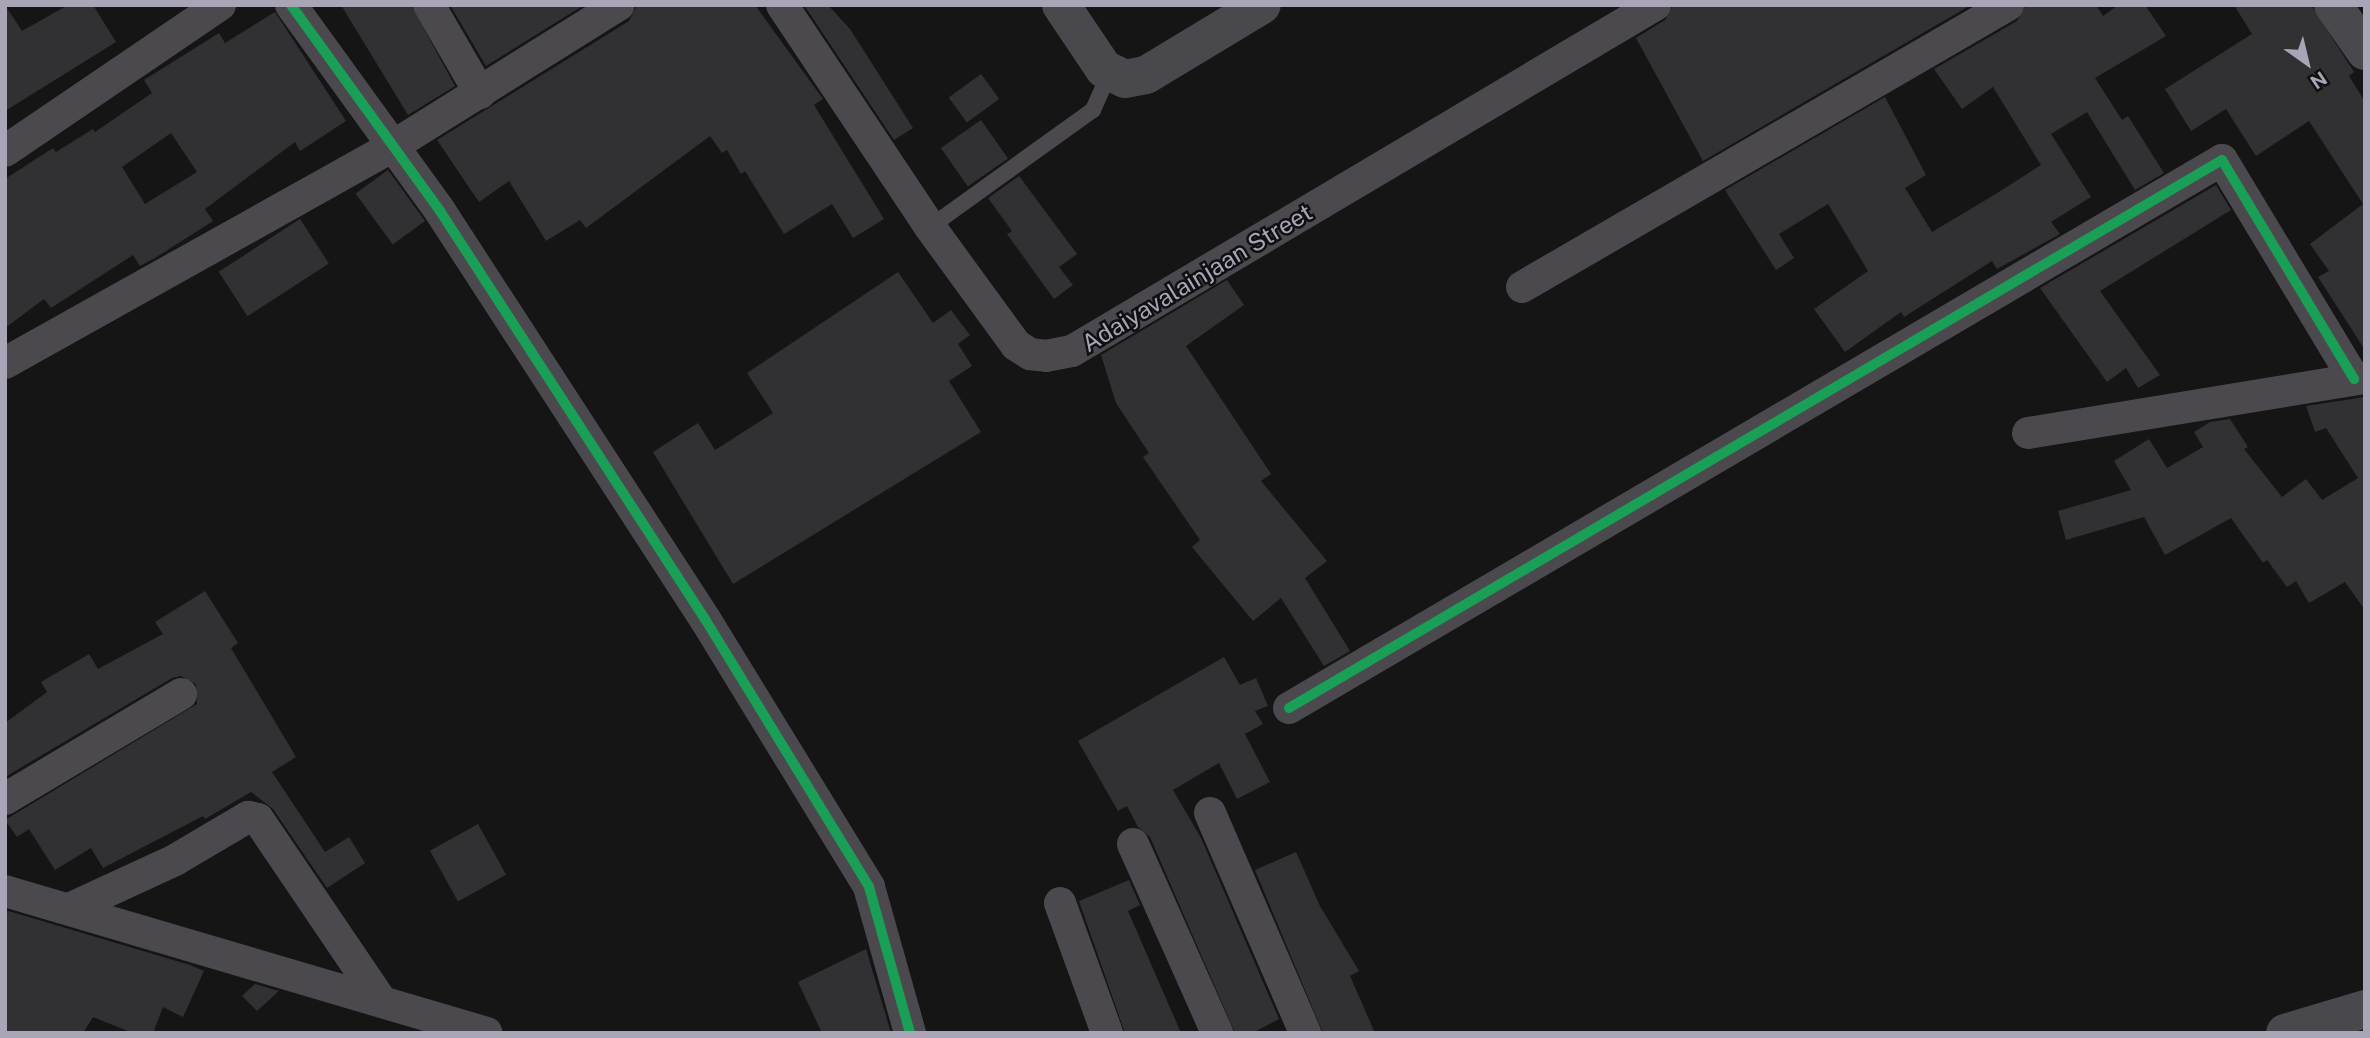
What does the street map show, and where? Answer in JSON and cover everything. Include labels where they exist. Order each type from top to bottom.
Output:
[{"type":"street","points":[[5,151],[220,5]]},
{"type":"street","points":[[291,5],[440,211],[697,607],[869,887],[910,1033]]},
{"type":"street","points":[[429,5],[480,93]]},
{"type":"street","points":[[5,363],[393,146],[619,5]]},
{"type":"street","name":"Adaiyavalainjaan Street","points":[[782,5],[930,227],[1019,348],[1038,356],[1067,354],[1655,5]]},
{"type":"street","points":[[1060,5],[1109,74],[1125,79],[1146,75],[1262,5]]},
{"type":"street","points":[[1522,287],[2008,5]]},
{"type":"street","points":[[2333,5],[2365,51]]},
{"type":"street","points":[[1289,708],[2222,160],[2360,378],[2028,433]]},
{"type":"street","points":[[5,799],[181,694]]},
{"type":"street","points":[[1210,813],[1305,1033]]},
{"type":"street","points":[[69,909],[175,860],[248,817],[258,819],[381,1001]]},
{"type":"street","points":[[1133,844],[1217,1033]]},
{"type":"street","points":[[5,891],[487,1033]]},
{"type":"street","points":[[1060,903],[1107,1033]]},
{"type":"street","points":[[2285,1033],[2365,1009]]},
{"type":"lane","points":[[930,227],[1093,110],[1109,74]]},
{"type":"building","points":[[5,5],[22,31],[68,5],[93,5],[116,42],[5,111]]},
{"type":"building","points":[[341,5],[411,5],[455,86],[408,115]]},
{"type":"building","points":[[450,5],[584,5],[486,66]]},
{"type":"building","points":[[637,5],[755,5],[823,99],[814,105],[884,219],[853,238],[832,204],[784,234],[745,171],[741,174],[727,150],[722,153],[710,136],[586,228],[580,220],[546,241],[509,181],[479,202],[437,140],[629,21]]},
{"type":"building","points":[[804,5],[828,5],[850,29],[913,128],[894,140]]},
{"type":"building","points":[[1673,5],[1971,5],[1703,161],[1636,38],[1665,20]]},
{"type":"building","points":[[2026,5],[2096,5],[2103,16],[2118,5],[2145,5],[2166,36],[2095,78],[2122,120],[2128,116],[2164,173],[2135,190],[2087,112],[2051,134],[2091,197],[2051,222],[2060,234],[1997,269],[1992,261],[1904,317],[1901,312],[1845,352],[1814,309],[1868,271],[1828,204],[1779,234],[1794,258],[1776,270],[1725,190],[1885,97],[1926,175],[1905,188],[1932,232],[1994,195],[2041,165],[1993,87],[1962,109],[1934,69],[2017,21]]},
{"type":"building","points":[[2234,5],[2311,5],[2354,72],[2349,76],[2365,102],[2365,350],[2318,277],[2329,271],[2310,244],[2363,204],[2309,121],[2256,156],[2226,109],[2191,131],[2165,89],[2252,34]]},
{"type":"building","points":[[275,12],[346,121],[300,151],[295,142],[205,209],[213,221],[155,258],[140,266],[133,255],[51,308],[44,299],[5,328],[5,179],[53,148],[56,152],[93,129],[95,132],[152,93],[144,80],[219,33],[225,43]],"holes":[[[171,133],[197,172],[145,204],[122,167]]]},
{"type":"building","points":[[981,74],[999,99],[967,123],[949,98]]},
{"type":"building","points":[[981,120],[1008,159],[968,187],[941,148]]},
{"type":"building","points":[[388,170],[425,221],[393,244],[356,194]]},
{"type":"building","points":[[1019,176],[1077,254],[1059,267],[1073,285],[1054,299],[1007,234],[1012,231],[988,198]]},
{"type":"building","points":[[2216,185],[2231,210],[2100,291],[2160,375],[2138,388],[2126,368],[2107,382],[2040,288]]},
{"type":"building","points":[[300,219],[329,263],[248,316],[219,272]]},
{"type":"building","points":[[898,272],[933,323],[951,310],[970,335],[958,344],[972,366],[949,381],[981,432],[733,584],[653,452],[698,423],[715,450],[773,413],[747,373]]},
{"type":"building","points":[[1227,280],[1244,305],[1186,346],[1271,474],[1261,481],[1327,561],[1305,578],[1350,651],[1324,666],[1281,598],[1253,621],[1192,547],[1200,540],[1143,457],[1149,453],[1116,403],[1101,355]]},
{"type":"building","points":[[2365,397],[2365,610],[2345,582],[2309,603],[2296,581],[2287,587],[2267,560],[2263,563],[2231,518],[2165,555],[2144,517],[2066,540],[2058,511],[2131,490],[2114,461],[2149,439],[2167,468],[2203,447],[2194,432],[2210,422],[2230,419],[2248,447],[2244,449],[2282,497],[2306,479],[2322,500],[2358,478],[2326,428],[2315,432],[2306,406]]},
{"type":"building","points":[[205,591],[238,643],[231,648],[296,757],[272,772],[325,852],[349,837],[365,863],[327,888],[273,809],[251,792],[205,819],[203,816],[103,868],[91,848],[55,870],[29,829],[17,837],[5,820],[197,704],[196,684],[181,676],[172,678],[5,777],[5,723],[47,692],[41,682],[89,654],[98,669],[163,634],[155,622]]},
{"type":"building","points":[[1224,657],[1240,685],[1256,678],[1268,706],[1255,711],[1263,724],[1245,734],[1270,782],[1237,799],[1219,763],[1173,790],[1201,838],[1279,1019],[1252,1033],[1235,1033],[1150,837],[1138,827],[1127,806],[1118,811],[1078,741]]},
{"type":"building","points":[[478,824],[506,875],[458,901],[430,851]]},
{"type":"building","points":[[1296,852],[1320,906],[1359,971],[1350,976],[1375,1033],[1323,1033],[1255,870]]},
{"type":"building","points":[[1129,880],[1140,905],[1128,911],[1181,1033],[1125,1033],[1079,901]]},
{"type":"building","points":[[5,910],[204,971],[183,1017],[163,1007],[153,1033],[133,1033],[93,1017],[83,1033],[5,1033]]},
{"type":"building","points":[[866,949],[891,1033],[822,1033],[798,982]]},
{"type":"building","points":[[255,984],[279,991],[257,1011],[242,996]]},
{"type":"cycle path","points":[[291,5],[440,211],[705,619],[869,887],[910,1033]]},
{"type":"cycle path","points":[[1289,708],[2222,160],[2354,379]]}]
